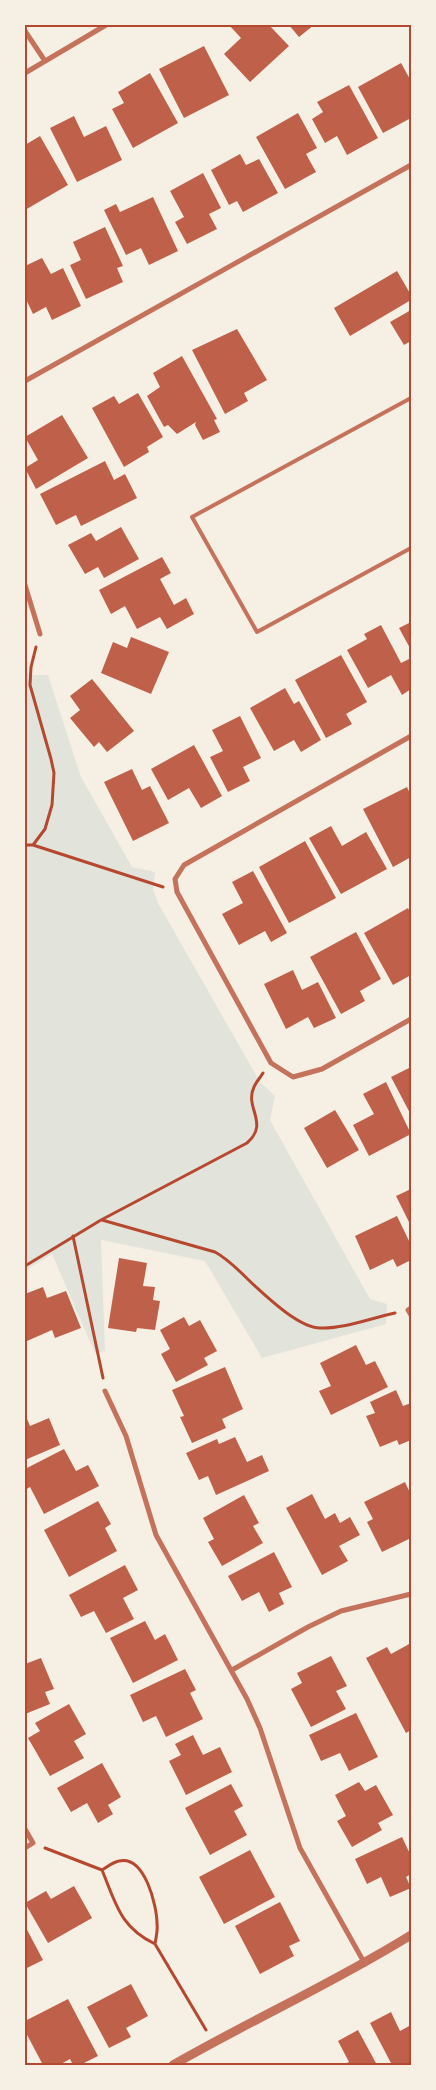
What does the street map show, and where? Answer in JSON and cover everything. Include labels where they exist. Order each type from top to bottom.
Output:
[{"type":"street","points":[[25,73],[106,25]]},
{"type":"street","points":[[25,31],[45,61]]},
{"type":"street","points":[[25,381],[411,164]]},
{"type":"street","points":[[25,585],[40,634]]},
{"type":"street","points":[[411,736],[184,865],[175,879],[177,892],[271,1063],[293,1077],[322,1069],[411,1019]]},
{"type":"street","points":[[409,1309],[411,1316]]},
{"type":"street","points":[[105,1391],[126,1436],[156,1535],[247,1699],[260,1728],[300,1848],[365,1964]]},
{"type":"street","points":[[232,1670],[308,1627],[341,1611],[411,1594]]},
{"type":"street","points":[[25,1829],[33,1843],[25,1848]]},
{"type":"street","points":[[172,2065],[365,1964],[411,1935]]},
{"type":"lane","points":[[411,398],[192,518],[257,632],[411,548]]},
{"type":"path","points":[[33,845],[45,829],[52,805],[54,773],[30,685],[31,667],[40,634]]},
{"type":"path","points":[[25,845],[33,845],[177,892]]},
{"type":"path","points":[[25,1266],[101,1220],[247,1143],[254,1137],[258,1129],[252,1102],[253,1088],[271,1063]]},
{"type":"path","points":[[101,1220],[215,1252],[226,1258],[270,1300],[306,1325],[318,1328],[335,1326],[409,1309]]},
{"type":"path","points":[[73,1236],[105,1391]]},
{"type":"path","points":[[33,1843],[102,1870],[126,1924],[141,1937],[155,1944],[213,2042]]},
{"type":"path","points":[[102,1870],[120,1860],[130,1861],[142,1872],[150,1888],[158,1925],[155,1944]]},
{"type":"shaded area","points":[[25,672],[34,675],[48,675],[81,777],[132,867],[155,872],[153,889],[158,903],[260,1082],[275,1096],[270,1120],[370,1299],[387,1304],[386,1324],[262,1358],[205,1261],[101,1240],[105,1351],[95,1353],[52,1254],[25,1271]]},
{"type":"building","points":[[229,25],[269,25],[289,46],[250,82],[224,54],[241,38]]},
{"type":"building","points":[[289,25],[314,25],[299,37]]},
{"type":"building","points":[[204,46],[229,95],[184,118],[159,69]]},
{"type":"building","points":[[401,63],[411,81],[411,118],[383,133],[358,87]]},
{"type":"building","points":[[150,73],[178,123],[133,148],[112,109],[124,103],[118,92]]},
{"type":"building","points":[[349,85],[378,138],[347,155],[337,136],[325,143],[312,119],[323,112],[317,102]]},
{"type":"building","points":[[298,113],[317,148],[306,154],[316,172],[285,189],[256,137]]},
{"type":"building","points":[[74,116],[84,137],[106,126],[122,160],[77,182],[50,128]]},
{"type":"building","points":[[40,136],[68,185],[25,210],[25,145]]},
{"type":"building","points":[[240,154],[246,165],[259,159],[278,193],[243,212],[237,201],[229,205],[211,170]]},
{"type":"building","points":[[203,173],[221,208],[209,214],[217,229],[187,244],[175,222],[184,217],[170,191]]},
{"type":"building","points":[[153,197],[178,251],[149,265],[141,248],[126,255],[104,210],[116,204],[120,212]]},
{"type":"building","points":[[105,227],[123,266],[117,268],[123,282],[86,299],[70,265],[81,260],[73,242]]},
{"type":"building","points":[[42,258],[51,274],[63,268],[81,306],[52,320],[46,307],[33,314],[25,297],[25,266]]},
{"type":"building","points":[[397,271],[411,295],[411,300],[350,336],[334,308]]},
{"type":"building","points":[[411,310],[411,341],[404,345],[390,322]]},
{"type":"building","points":[[237,329],[267,380],[244,393],[248,401],[225,414],[192,350]]},
{"type":"building","points":[[182,356],[217,419],[214,420],[220,432],[203,440],[195,425],[196,422],[177,434],[168,425],[164,427],[147,396],[160,387],[153,373]]},
{"type":"building","points":[[138,393],[163,437],[147,447],[149,452],[124,467],[92,408],[114,396],[119,404]]},
{"type":"building","points":[[62,415],[88,458],[36,489],[25,468],[38,460],[25,437]]},
{"type":"building","points":[[105,461],[114,480],[125,474],[137,498],[81,526],[76,515],[56,525],[40,494]]},
{"type":"building","points":[[121,527],[139,559],[104,578],[98,567],[85,574],[68,545],[91,533],[96,541]]},
{"type":"building","points":[[162,557],[171,573],[160,579],[174,605],[186,598],[194,614],[167,629],[160,617],[137,629],[125,606],[111,614],[99,590]]},
{"type":"building","points":[[411,622],[411,650],[399,628]]},
{"type":"building","points":[[381,625],[401,663],[409,659],[411,662],[411,689],[402,695],[391,675],[368,688],[347,650],[367,639],[364,634]]},
{"type":"building","points":[[131,637],[169,652],[151,694],[101,673],[113,642],[127,648]]},
{"type":"building","points":[[341,655],[367,702],[346,714],[352,724],[326,738],[295,680]]},
{"type":"building","points":[[92,679],[134,731],[107,752],[99,742],[94,747],[70,718],[80,710],[70,696]]},
{"type":"building","points":[[285,688],[294,704],[299,701],[321,740],[301,752],[294,740],[274,751],[250,708]]},
{"type":"building","points":[[240,716],[261,758],[243,767],[250,781],[228,792],[210,757],[223,751],[212,730]]},
{"type":"building","points":[[194,745],[222,796],[201,808],[189,788],[168,800],[151,769]]},
{"type":"building","points":[[132,769],[142,790],[150,786],[169,823],[133,841],[104,782]]},
{"type":"building","points":[[407,787],[411,796],[411,857],[393,867],[363,809]]},
{"type":"building","points":[[331,826],[342,846],[366,832],[387,869],[341,894],[309,838]]},
{"type":"building","points":[[305,841],[336,898],[289,923],[259,867]]},
{"type":"building","points":[[253,871],[287,933],[271,942],[265,931],[239,945],[222,914],[243,903],[232,882]]},
{"type":"building","points":[[408,908],[411,914],[411,964],[409,965],[411,975],[393,985],[364,933]]},
{"type":"building","points":[[356,932],[381,979],[360,991],[365,1001],[341,1014],[310,957]]},
{"type":"building","points":[[293,970],[302,990],[318,982],[336,1018],[314,1028],[308,1017],[286,1029],[264,984]]},
{"type":"building","points":[[411,1067],[411,1115],[391,1077]]},
{"type":"building","points":[[386,1082],[411,1134],[369,1156],[353,1125],[374,1114],[363,1094]]},
{"type":"building","points":[[335,1110],[359,1150],[327,1168],[304,1128]]},
{"type":"building","points":[[411,1189],[411,1226],[396,1196]]},
{"type":"building","points":[[397,1216],[411,1245],[411,1260],[397,1267],[393,1259],[370,1270],[355,1236]]},
{"type":"building","points":[[119,1258],[147,1263],[143,1286],[155,1287],[153,1300],[160,1301],[155,1330],[137,1328],[136,1332],[108,1328]]},
{"type":"building","points":[[43,1287],[47,1298],[66,1291],[81,1328],[55,1338],[52,1330],[27,1341],[25,1336],[25,1294]]},
{"type":"building","points":[[184,1317],[189,1326],[200,1320],[217,1351],[204,1358],[208,1365],[176,1382],[161,1354],[170,1349],[160,1330]]},
{"type":"building","points":[[356,1345],[366,1365],[375,1361],[388,1387],[331,1415],[319,1391],[331,1386],[320,1363]]},
{"type":"building","points":[[225,1367],[243,1409],[222,1419],[226,1428],[192,1443],[180,1417],[184,1416],[172,1390]]},
{"type":"building","points":[[396,1390],[403,1406],[411,1403],[411,1440],[399,1445],[397,1440],[380,1447],[366,1416],[375,1413],[370,1402]]},
{"type":"building","points":[[25,1414],[30,1426],[49,1418],[60,1445],[25,1460]]},
{"type":"building","points":[[235,1437],[247,1462],[262,1455],[269,1471],[216,1495],[208,1476],[199,1480],[186,1453],[217,1439],[219,1444]]},
{"type":"building","points":[[64,1449],[76,1471],[88,1465],[99,1486],[44,1514],[30,1487],[25,1490],[25,1469]]},
{"type":"building","points":[[405,1482],[411,1495],[411,1524],[409,1525],[411,1538],[382,1552],[367,1522],[373,1519],[364,1502]]},
{"type":"building","points":[[312,1494],[325,1519],[335,1513],[340,1523],[350,1517],[360,1535],[339,1546],[348,1561],[322,1575],[286,1508]]},
{"type":"building","points":[[244,1495],[259,1523],[253,1526],[263,1543],[222,1566],[208,1542],[214,1539],[203,1518]]},
{"type":"building","points":[[98,1501],[111,1524],[105,1528],[117,1551],[69,1577],[44,1530]]},
{"type":"building","points":[[274,1552],[292,1587],[279,1593],[284,1604],[269,1612],[259,1592],[242,1601],[228,1576]]},
{"type":"building","points":[[125,1565],[138,1590],[123,1598],[134,1619],[106,1633],[94,1611],[81,1617],[69,1595]]},
{"type":"building","points":[[145,1621],[155,1640],[165,1634],[178,1660],[133,1683],[110,1638]]},
{"type":"building","points":[[411,1643],[411,1730],[406,1733],[366,1658],[387,1647],[391,1654]]},
{"type":"building","points":[[331,1656],[347,1686],[336,1691],[346,1709],[311,1727],[291,1689],[302,1683],[297,1673]]},
{"type":"building","points":[[41,1658],[54,1689],[45,1692],[50,1704],[25,1714],[25,1664]]},
{"type":"building","points":[[185,1669],[196,1690],[190,1693],[203,1719],[166,1737],[156,1716],[143,1722],[130,1695]]},
{"type":"building","points":[[69,1704],[86,1734],[74,1741],[84,1758],[50,1776],[28,1738],[40,1731],[35,1723]]},
{"type":"building","points":[[356,1713],[378,1757],[349,1771],[340,1753],[321,1761],[309,1735]]},
{"type":"building","points":[[193,1735],[203,1755],[220,1747],[232,1772],[186,1795],[169,1761],[181,1755],[175,1744]]},
{"type":"building","points":[[102,1763],[121,1797],[108,1805],[113,1814],[98,1823],[87,1803],[71,1812],[57,1788]]},
{"type":"building","points":[[359,1782],[365,1791],[376,1785],[393,1815],[378,1823],[382,1830],[352,1847],[337,1821],[346,1816],[335,1795]]},
{"type":"building","points":[[231,1784],[243,1806],[234,1811],[247,1835],[210,1855],[185,1808]]},
{"type":"building","points":[[402,1837],[411,1856],[411,1874],[406,1877],[411,1888],[390,1897],[381,1877],[367,1884],[355,1859]]},
{"type":"building","points":[[250,1850],[275,1897],[224,1924],[199,1877]]},
{"type":"building","points":[[74,1886],[92,1918],[48,1943],[25,1903],[46,1891],[51,1899]]},
{"type":"building","points":[[280,1902],[300,1941],[289,1946],[294,1956],[260,1974],[235,1926]]},
{"type":"building","points":[[25,1926],[43,1960],[25,1969]]},
{"type":"building","points":[[131,1984],[148,2016],[126,2028],[131,2037],[109,2048],[87,2007]]},
{"type":"building","points":[[68,1999],[98,2056],[80,2065],[73,2065],[70,2059],[59,2065],[43,2065],[25,2031],[25,2021]]},
{"type":"building","points":[[391,2012],[400,2031],[411,2025],[411,2065],[392,2065],[370,2023]]},
{"type":"building","points":[[358,2030],[377,2065],[342,2065],[349,2062],[338,2041]]}]
